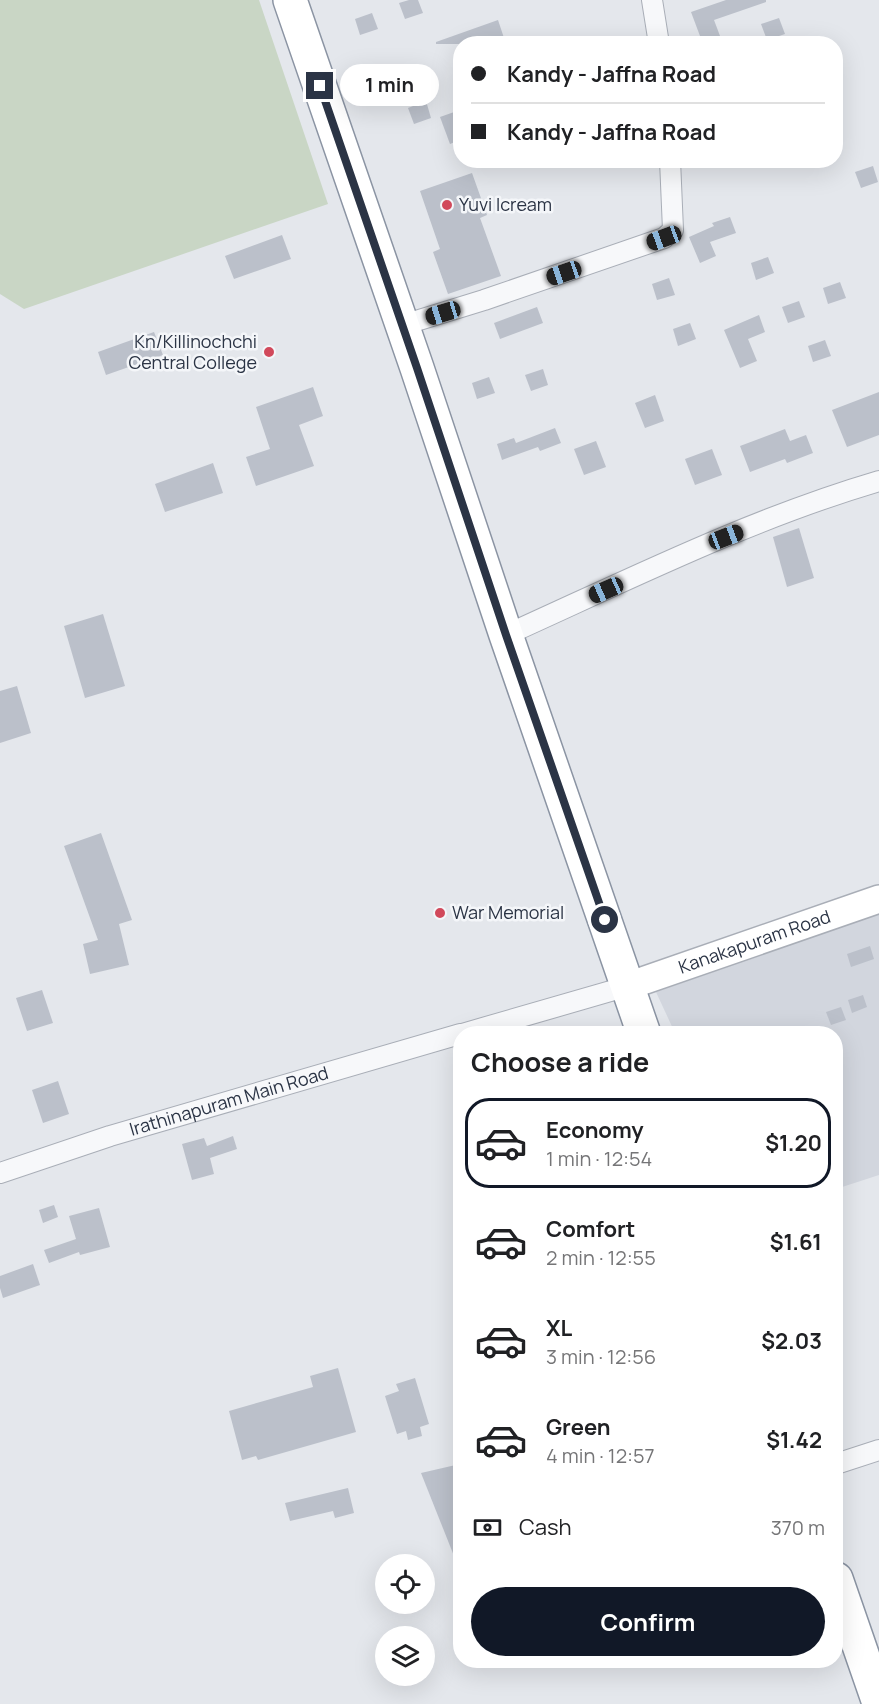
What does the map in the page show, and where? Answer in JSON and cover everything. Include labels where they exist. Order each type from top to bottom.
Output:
[{"type":"highway","points":[[290,0],[641,1026]]},
{"type":"highway","points":[[843,1599],[879,1703]]},
{"type":"highway","points":[[843,1652],[860,1704]]},
{"type":"street","points":[[652,0],[657,36]]},
{"type":"street","points":[[403,326],[664,238],[673,230],[670,168]]},
{"type":"street","points":[[506,635],[705,545],[879,481]]},
{"type":"street","name":"Kanakapuram Road","points":[[628,986],[879,899]]},
{"type":"street","name":"Irathinapuram Main Road","points":[[489,1026],[628,986]]},
{"type":"street","name":"Irathinapuram Main Road","points":[[0,1173],[110,1136],[453,1036]]},
{"type":"street","points":[[843,1462],[879,1450]]},
{"type":"shaded area","points":[[879,914],[879,1175],[843,1187],[843,1026],[672,1026],[656,992]]},
{"type":"green space","points":[[0,0],[259,0],[328,204],[24,309],[0,294]]},
{"type":"building","points":[[418,0],[423,13],[405,19],[399,3]]},
{"type":"building","points":[[726,0],[766,0],[766,2],[714,20],[720,36],[700,36],[691,12]]},
{"type":"building","points":[[372,13],[378,29],[360,35],[355,19]]},
{"type":"building","points":[[779,18],[785,34],[766,36],[761,24]]},
{"type":"building","points":[[498,20],[503,36],[453,36],[453,44],[436,44],[436,42]]},
{"type":"building","points":[[426,101],[431,118],[414,124],[408,108]]},
{"type":"building","points":[[453,112],[453,143],[450,144],[440,117]]},
{"type":"building","points":[[873,166],[878,182],[861,188],[855,172]]},
{"type":"building","points":[[472,173],[487,215],[480,218],[501,276],[448,294],[433,252],[440,249],[420,191]]},
{"type":"building","points":[[730,217],[736,233],[710,242],[716,256],[700,263],[689,237],[714,226],[712,223]]},
{"type":"building","points":[[282,235],[291,259],[234,279],[225,256]]},
{"type":"building","points":[[768,257],[774,273],[756,280],[751,263]]},
{"type":"building","points":[[669,278],[675,295],[657,300],[652,284]]},
{"type":"building","points":[[840,282],[846,298],[828,304],[823,288]]},
{"type":"building","points":[[799,301],[805,317],[788,323],[782,307]]},
{"type":"building","points":[[537,307],[543,323],[500,339],[494,323]]},
{"type":"building","points":[[759,315],[765,332],[748,339],[757,361],[740,368],[724,330]]},
{"type":"building","points":[[690,323],[696,339],[678,346],[673,329]]},
{"type":"building","points":[[154,332],[163,355],[106,375],[98,352]]},
{"type":"building","points":[[825,340],[831,356],[813,362],[808,346]]},
{"type":"building","points":[[543,369],[548,385],[531,391],[525,375]]},
{"type":"building","points":[[489,377],[495,393],[477,399],[472,383]]},
{"type":"building","points":[[313,387],[323,416],[299,425],[314,466],[256,486],[246,457],[270,449],[256,407]]},
{"type":"building","points":[[879,392],[879,435],[847,447],[832,410]]},
{"type":"building","points":[[655,395],[664,421],[645,428],[635,403]]},
{"type":"building","points":[[555,428],[561,443],[540,451],[538,447],[502,460],[497,444],[514,438],[516,443]]},
{"type":"building","points":[[785,429],[790,441],[806,435],[813,453],[787,463],[785,459],[750,472],[740,446]]},
{"type":"building","points":[[596,441],[606,467],[584,475],[574,449]]},
{"type":"building","points":[[712,449],[722,475],[695,485],[685,459]]},
{"type":"building","points":[[213,463],[223,493],[165,512],[155,484]]},
{"type":"building","points":[[799,528],[814,578],[787,587],[773,537]]},
{"type":"building","points":[[103,614],[125,686],[85,698],[64,626]]},
{"type":"building","points":[[17,686],[31,733],[0,743],[0,691]]},
{"type":"building","points":[[101,833],[132,920],[119,924],[129,965],[90,974],[83,944],[98,940],[64,846]]},
{"type":"building","points":[[870,946],[874,959],[851,967],[847,954]]},
{"type":"building","points":[[42,990],[53,1023],[27,1031],[16,998]]},
{"type":"building","points":[[863,995],[867,1007],[852,1013],[848,1000]]},
{"type":"building","points":[[841,1007],[846,1020],[831,1025],[826,1012]]},
{"type":"building","points":[[58,1081],[69,1114],[43,1123],[32,1090]]},
{"type":"building","points":[[233,1136],[237,1149],[210,1158],[214,1174],[192,1180],[182,1144],[204,1138],[207,1146]]},
{"type":"building","points":[[54,1205],[58,1217],[43,1223],[39,1210]]},
{"type":"building","points":[[99,1208],[110,1247],[80,1255],[79,1252],[49,1263],[44,1250],[76,1239],[69,1216]]},
{"type":"building","points":[[33,1264],[40,1285],[3,1298],[0,1276]]},
{"type":"building","points":[[338,1368],[356,1432],[258,1460],[256,1456],[242,1460],[229,1411],[313,1387],[310,1376]]},
{"type":"building","points":[[415,1378],[429,1424],[420,1427],[422,1436],[408,1440],[406,1431],[397,1434],[385,1396],[399,1391],[396,1384]]},
{"type":"building","points":[[453,1466],[453,1553],[421,1473]]},
{"type":"building","points":[[348,1488],[354,1513],[335,1518],[333,1511],[290,1521],[285,1503]]},
{"type":"place","name":"Yuvi Icream","points":[[447,205]]},
{"type":"place","name":"Kn/Killinochchi Central College","points":[[269,352]]},
{"type":"place","name":"War Memorial","points":[[440,913]]},
{"type":"route","points":[[320,86],[605,920]]}]
